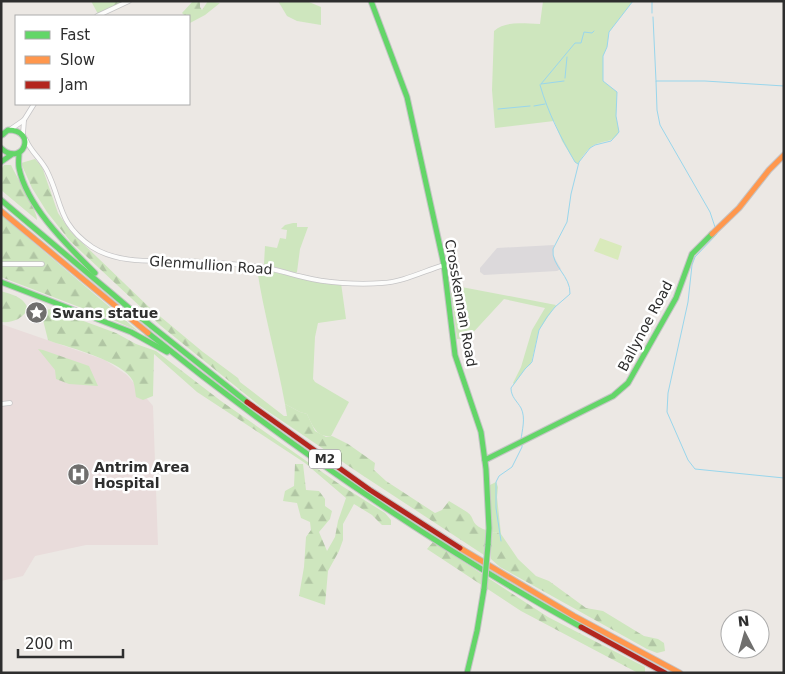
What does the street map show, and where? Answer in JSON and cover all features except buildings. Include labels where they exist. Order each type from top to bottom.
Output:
[{"type":"main road","name":"Crosskennan Road","points":[[371,1],[407,97],[444,265],[456,355],[481,432],[485,460],[489,528],[488,545],[484,589],[477,631],[466,673]]},
{"type":"main road","points":[[2,135],[11,129],[18,130],[24,136],[26,143],[17,161],[18,169],[50,226],[78,257],[136,314]]},
{"type":"main road","points":[[12,155],[2,149],[1,160],[21,152]]},
{"type":"main road","name":"Ballynoe Road","points":[[485,460],[613,396],[623,389],[676,298],[692,254],[739,208],[769,170],[784,155]]},
{"type":"main road","name":"M2","points":[[1,200],[136,314],[272,420],[383,498],[538,595],[680,673]]},
{"type":"main road","name":"M2","points":[[1,211],[116,308],[287,440],[399,517],[533,600],[665,673]]},
{"type":"main road","points":[[1,282],[131,332],[185,362]]},
{"type":"street","points":[[99,15],[129,1]]},
{"type":"street","points":[[11,129],[24,120],[33,105]]},
{"type":"street","points":[[24,120],[24,136]]},
{"type":"street","name":"Glenmullion Road","points":[[24,136],[31,152],[45,168],[68,225],[87,244],[102,253],[115,257],[249,266],[280,271],[304,278],[370,283],[396,281],[444,265]]},
{"type":"street","points":[[21,152],[31,152]]},
{"type":"street","points":[[1,264],[42,264]]},
{"type":"street","points":[[1,404],[10,403]]},
{"type":"shaded area","points":[[554,245],[553,255],[561,269],[557,271],[484,275],[480,272],[480,268],[497,248]]},
{"type":"shaded area","name":"Antrim Area Hospital","points":[[1,324],[105,360],[127,375],[153,406],[158,545],[86,545],[35,556],[23,576],[1,581]]},
{"type":"green space","points":[[91,1],[125,1],[98,14]]},
{"type":"green space","points":[[193,1],[200,1],[202,10],[208,1],[220,3],[205,15],[190,23],[190,15],[182,13]]},
{"type":"green space","points":[[278,1],[309,2],[321,7],[321,25],[297,21],[287,16]]},
{"type":"green space","points":[[543,1],[633,1],[609,32],[607,47],[603,56],[603,81],[617,92],[616,116],[619,132],[611,140],[591,147],[578,164],[562,141],[554,121],[495,128],[492,90],[494,31],[510,24],[540,24]]},
{"type":"green space","points":[[35,159],[42,167],[58,213],[71,232],[150,308],[284,416],[287,416],[285,404],[307,414],[315,431],[326,437],[332,436],[348,444],[375,463],[374,470],[386,481],[435,513],[442,510],[449,501],[470,514],[477,526],[486,530],[484,555],[260,406],[161,326],[70,241],[47,212],[32,188],[21,163]]},
{"type":"green space","points":[[4,165],[11,165],[31,202],[37,220],[1,190],[1,170]]},
{"type":"green space","points":[[1,215],[138,331],[1,277]]},
{"type":"green space","points":[[297,223],[297,227],[308,227],[300,249],[297,272],[264,264],[265,246],[277,248],[280,238],[286,239],[287,230],[281,229],[285,225]]},
{"type":"green space","points":[[600,238],[622,246],[618,260],[594,251]]},
{"type":"green space","points":[[257,269],[307,280],[341,283],[346,319],[318,323],[315,337],[313,379],[349,402],[331,436],[318,433],[307,414],[285,404]]},
{"type":"green space","points":[[451,285],[556,305],[539,330],[531,364],[514,384],[532,330],[545,308],[504,299],[468,338],[457,339]]},
{"type":"green space","points":[[1,291],[18,297],[24,302],[28,309],[20,318],[9,322],[1,322]]},
{"type":"green space","points":[[51,309],[116,333],[136,344],[156,351],[221,401],[342,486],[385,513],[391,520],[391,525],[382,525],[372,515],[354,504],[343,524],[343,540],[339,551],[328,571],[325,605],[299,596],[304,567],[306,537],[311,530],[310,522],[301,518],[297,503],[283,501],[285,491],[294,486],[295,464],[303,464],[306,490],[319,491],[325,499],[325,506],[332,511],[330,519],[319,532],[327,551],[335,537],[346,498],[305,463],[197,392],[154,354],[153,396],[143,400],[136,397],[133,381],[119,367],[96,356],[48,340],[42,316],[46,310]]},
{"type":"green space","points":[[38,349],[89,366],[98,386],[69,384],[56,379],[55,370]]},
{"type":"green space","points":[[496,482],[498,487],[497,497],[501,534],[494,532],[491,534],[490,485]]},
{"type":"green space","points":[[494,532],[501,534],[518,559],[536,576],[549,581],[586,608],[603,611],[644,636],[658,639],[664,643],[665,651],[657,653],[647,649],[500,567],[491,559],[491,534]]},
{"type":"green space","points":[[433,542],[548,617],[645,667],[645,673],[638,673],[521,611],[427,549]]},
{"type":"waterway","points":[[521,440],[523,416],[521,408],[514,399],[511,388],[532,362],[539,330],[547,317],[570,294],[567,282],[555,261],[553,249],[567,222],[571,194],[579,162],[590,148],[611,141],[619,132],[616,116],[617,92],[603,81],[603,56],[607,47],[609,32],[633,1]]},
{"type":"waterway","points":[[652,1],[652,13]]},
{"type":"waterway","points":[[653,17],[656,81]]},
{"type":"waterway","points":[[541,84],[575,43],[581,43],[584,32],[592,33],[594,31]]},
{"type":"waterway","points":[[565,78],[567,57]]},
{"type":"waterway","points":[[541,84],[564,81]]},
{"type":"waterway","points":[[715,227],[710,212],[660,125],[657,110],[656,81],[705,81],[784,86]]},
{"type":"waterway","points":[[540,85],[555,125],[575,162],[578,164]]},
{"type":"waterway","points":[[534,106],[545,104]]},
{"type":"waterway","points":[[498,109],[530,106]]},
{"type":"waterway","points":[[717,234],[695,257],[692,265],[688,302],[668,393],[667,412],[688,460],[695,469],[784,478]]},
{"type":"waterway","points":[[501,541],[496,508],[496,482],[499,476],[512,467],[522,445]]},
{"type":"traffic: fast","points":[[371,1],[407,97],[444,265],[455,355],[481,432],[486,469],[488,545]]},
{"type":"traffic: fast","points":[[1,148],[9,153],[16,154],[21,151],[25,141],[23,136],[17,132],[8,130],[2,135]]},
{"type":"traffic: fast","points":[[19,153],[19,168],[23,183],[30,197],[50,225],[95,273]]},
{"type":"traffic: fast","points":[[1,162],[11,155]]},
{"type":"traffic: fast","points":[[1,200],[135,313],[247,402]]},
{"type":"traffic: fast","points":[[485,460],[613,396],[628,383],[676,298],[692,254],[712,234]]},
{"type":"traffic: fast","points":[[1,282],[131,332],[167,352]]},
{"type":"traffic: fast","points":[[148,333],[199,374],[304,452],[358,489],[468,561],[581,627]]},
{"type":"traffic: fast","points":[[484,589],[488,545]]},
{"type":"traffic: fast","points":[[467,673],[484,589]]},
{"type":"traffic: slow","points":[[712,234],[739,208],[769,170],[784,155]]},
{"type":"traffic: slow","points":[[1,211],[148,333]]},
{"type":"traffic: slow","points":[[460,548],[574,616],[680,673]]},
{"type":"traffic: jam","points":[[247,402],[370,490],[460,548]]},
{"type":"traffic: jam","points":[[581,627],[665,673]]},
{"type":"place","name":"Swans statue","points":[[36,313]]},
{"type":"place","name":"Antrim Area Hospital","points":[[78,475]]}]
